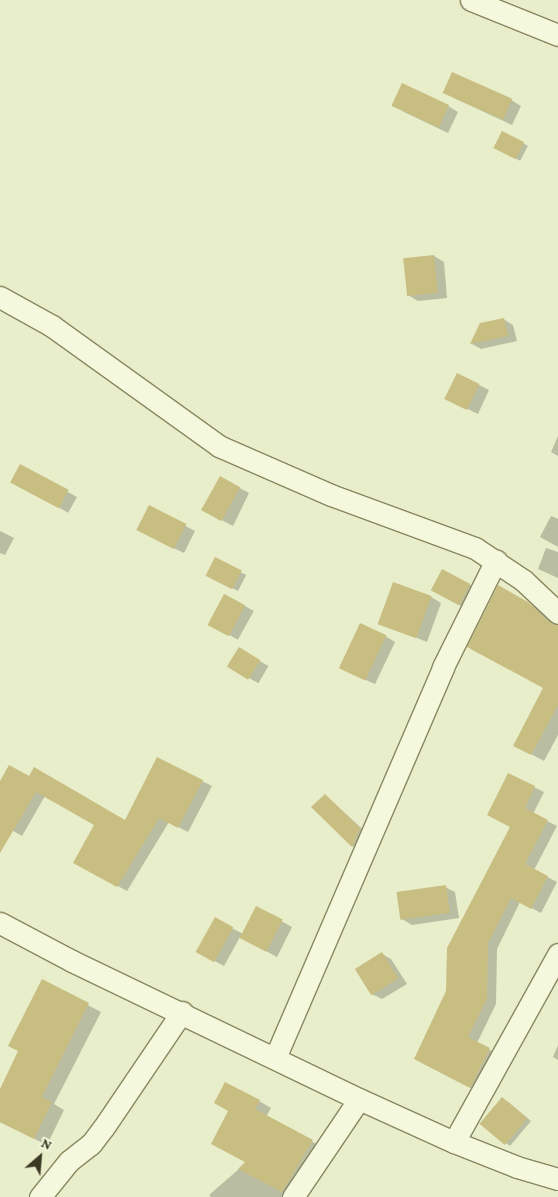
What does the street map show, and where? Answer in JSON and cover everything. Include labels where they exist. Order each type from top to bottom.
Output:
[{"type":"street","points":[[471,0],[558,35]]},
{"type":"street","points":[[0,297],[52,326],[219,446],[331,495],[449,537],[496,560],[523,580],[558,613]]},
{"type":"street","points":[[275,1058],[442,667],[496,560]]},
{"type":"street","points":[[0,923],[359,1099],[454,1142],[517,1167],[558,1179]]},
{"type":"street","points":[[454,1142],[558,954]]},
{"type":"street","points":[[40,1197],[69,1160],[91,1144],[182,1012]]},
{"type":"street","points":[[293,1197],[359,1099]]},
{"type":"building","points":[[452,72],[512,99],[503,120],[443,93]]},
{"type":"building","points":[[402,83],[449,105],[439,128],[391,106]]},
{"type":"building","points":[[502,131],[524,142],[516,159],[493,148]]},
{"type":"building","points":[[434,255],[438,293],[407,296],[403,258]]},
{"type":"building","points":[[504,318],[508,336],[470,344],[480,323]]},
{"type":"building","points":[[457,373],[479,384],[467,410],[444,399]]},
{"type":"building","points":[[20,464],[69,490],[59,508],[10,483]]},
{"type":"building","points":[[220,476],[240,487],[221,521],[201,510]]},
{"type":"building","points":[[149,505],[186,524],[174,549],[136,530]]},
{"type":"building","points":[[215,557],[242,571],[232,589],[205,576]]},
{"type":"building","points":[[442,569],[470,584],[459,605],[431,590]]},
{"type":"building","points":[[393,582],[432,596],[416,638],[378,624]]},
{"type":"building","points":[[498,585],[528,602],[549,622],[558,625],[558,705],[531,755],[513,746],[543,688],[467,647]]},
{"type":"building","points":[[224,594],[245,605],[229,636],[208,625]]},
{"type":"building","points":[[360,623],[386,635],[365,681],[339,668]]},
{"type":"building","points":[[239,647],[260,660],[248,680],[227,667]]},
{"type":"building","points":[[157,757],[203,780],[178,828],[159,818],[117,887],[73,863],[94,825],[36,792],[0,853],[0,781],[9,765],[29,776],[34,767],[125,820]]},
{"type":"building","points":[[508,773],[535,786],[525,808],[548,820],[525,864],[548,876],[531,909],[511,898],[488,943],[487,999],[468,1037],[490,1048],[470,1088],[414,1059],[446,991],[447,948],[510,827],[487,815]]},
{"type":"building","points":[[325,794],[360,828],[352,847],[311,807]]},
{"type":"building","points":[[446,885],[450,913],[400,920],[396,892]]},
{"type":"building","points":[[256,906],[283,920],[266,952],[240,938]]},
{"type":"building","points":[[215,917],[233,927],[214,962],[196,952]]},
{"type":"building","points":[[382,952],[398,978],[371,995],[355,969]]},
{"type":"building","points":[[42,979],[89,1003],[42,1097],[52,1102],[34,1139],[0,1122],[0,1089],[18,1051],[8,1046]]},
{"type":"building","points":[[225,1082],[260,1100],[255,1109],[313,1140],[282,1192],[238,1169],[245,1162],[211,1144],[228,1111],[214,1103]]},
{"type":"building","points":[[502,1097],[527,1118],[505,1145],[480,1124]]}]
